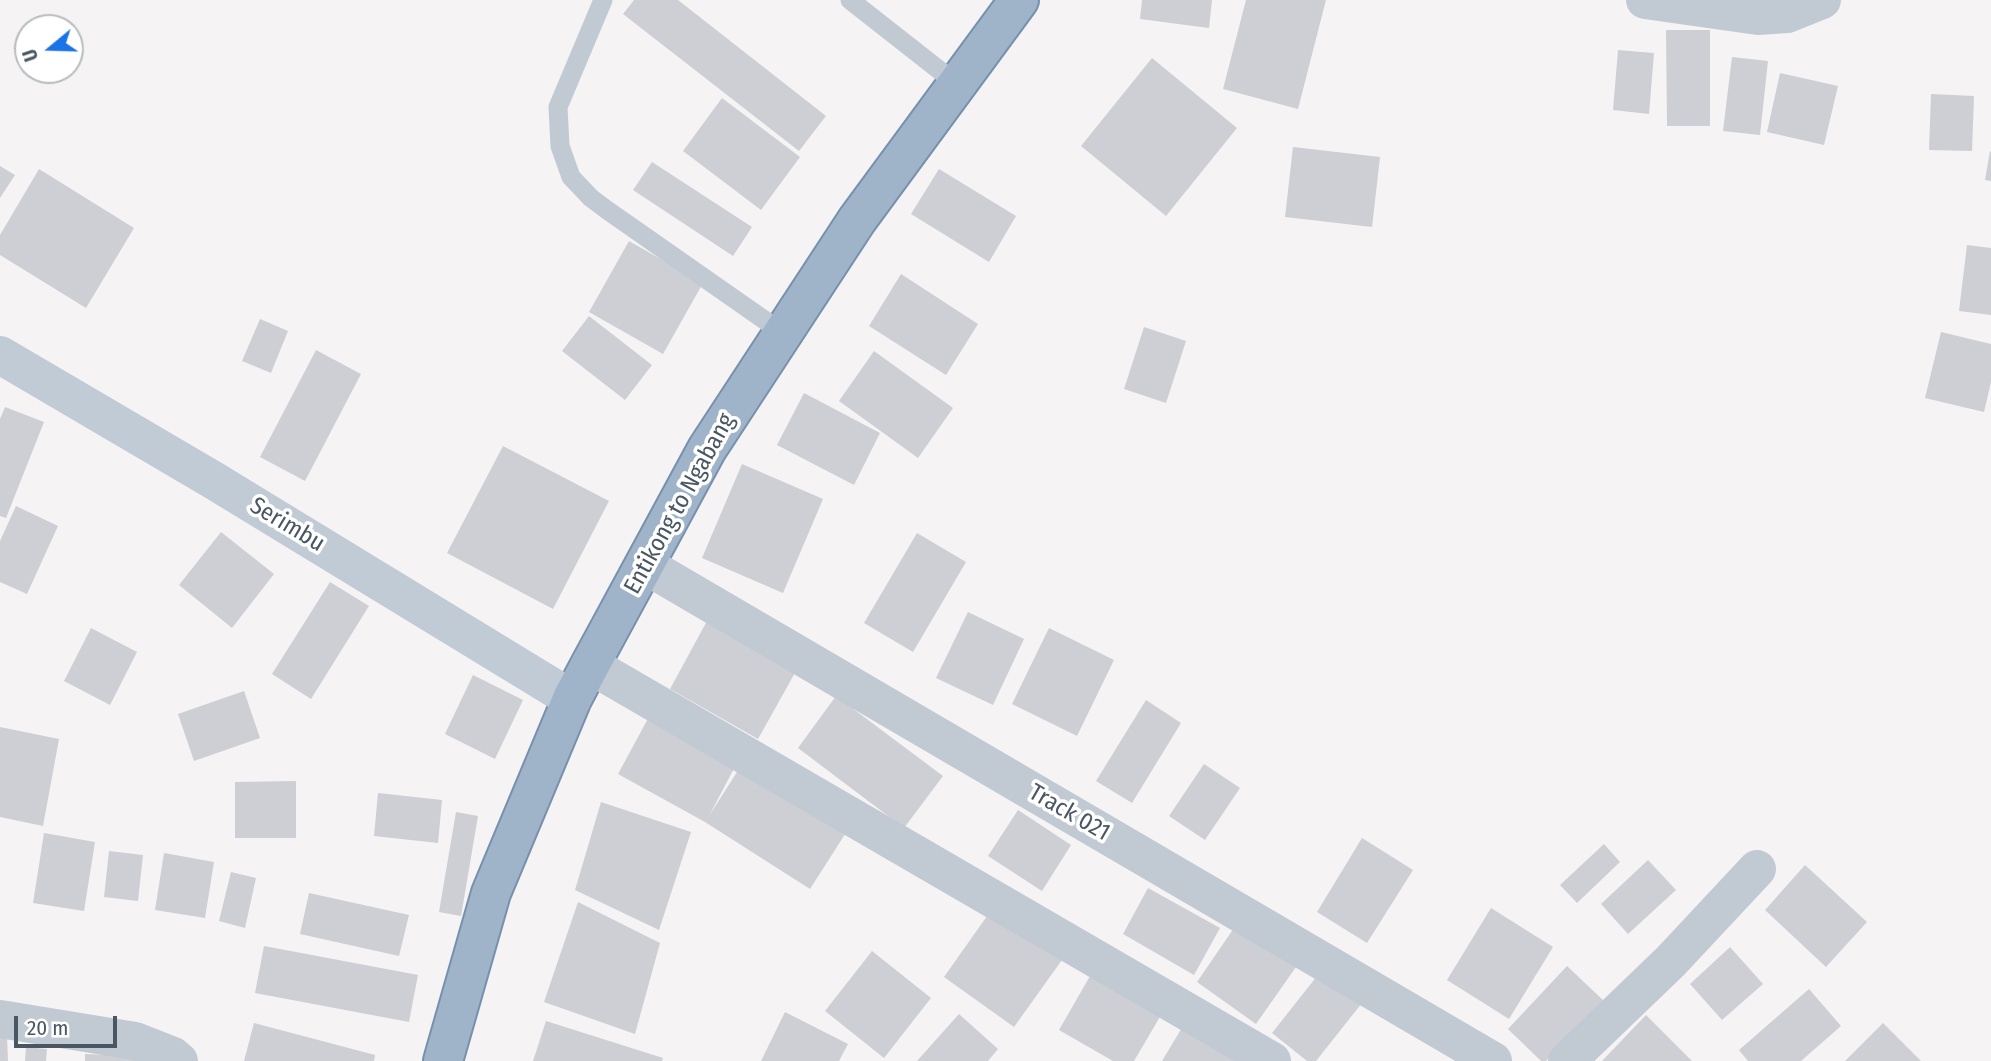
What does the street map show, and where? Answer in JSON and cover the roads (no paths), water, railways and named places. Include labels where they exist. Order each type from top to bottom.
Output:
[{"type":"highway","name":"Entikong to Ngabang","points":[[443,1061],[491,893],[572,699],[707,449],[857,220],[1019,0]]},
{"type":"main road","name":"Serimbu","points":[[0,355],[213,480],[572,699]]},
{"type":"street","points":[[1645,0],[1758,16],[1787,14],[1822,0]]},
{"type":"street","name":"Track 021","points":[[645,565],[1493,1061]]},
{"type":"street","points":[[590,665],[1272,1061]]},
{"type":"street","points":[[1567,1061],[1671,961],[1757,869]]},
{"type":"street","points":[[0,1019],[135,1041],[179,1061]]},
{"type":"lane","points":[[603,0],[558,107],[560,146],[571,177],[607,210],[783,333]]},
{"type":"lane","points":[[850,0],[957,84]]}]
